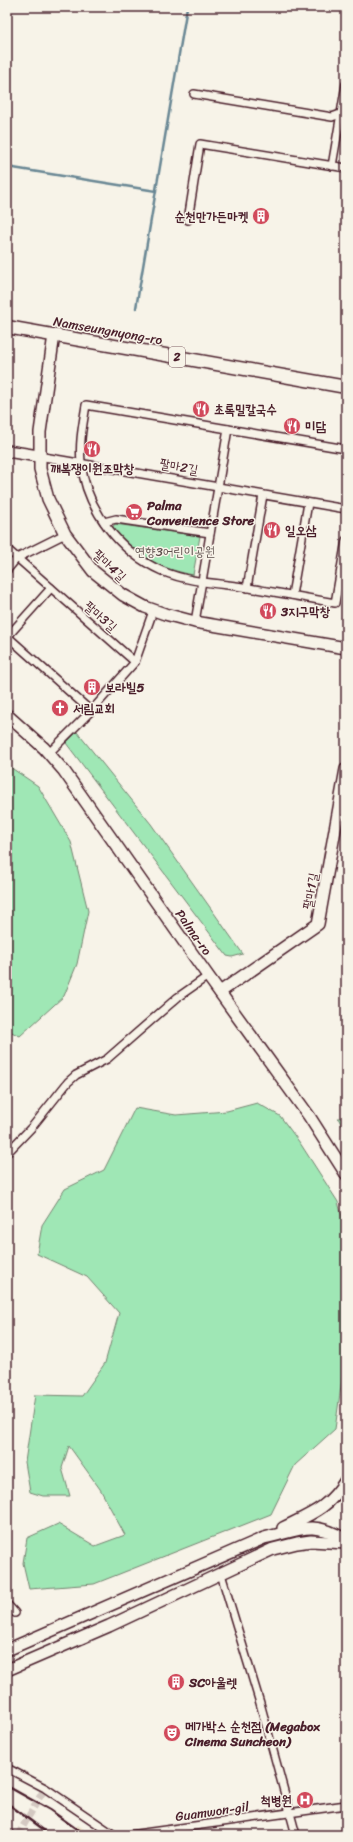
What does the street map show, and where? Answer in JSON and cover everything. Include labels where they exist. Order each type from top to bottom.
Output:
[{"type":"main road","name":"Namseungnyong-ro","points":[[7,327],[346,387]]},
{"type":"main road","name":"팔마4길","points":[[54,335],[40,432],[38,456],[41,476],[48,499],[65,534],[93,571],[134,602],[153,610],[195,622],[346,648]]},
{"type":"main road","name":"팔마2길","points":[[7,451],[38,456]]},
{"type":"main road","name":"Palma-ro","points":[[7,715],[49,753],[73,783],[208,976],[309,1116],[346,1174]]},
{"type":"main road","name":"팔마1길","points":[[220,992],[318,924],[346,769]]},
{"type":"main road","points":[[7,1650],[264,1538],[328,1504],[338,1493],[346,1480]]},
{"type":"main road","points":[[264,1538],[306,1527],[322,1528],[346,1541]]},
{"type":"main road","points":[[7,1670],[221,1574],[273,1549],[311,1541],[346,1541]]},
{"type":"street","points":[[332,166],[344,113],[346,84]]},
{"type":"street","points":[[194,94],[332,117],[344,113]]},
{"type":"street","points":[[188,220],[200,144],[346,168]]},
{"type":"street","points":[[346,450],[86,404],[81,438],[81,463],[92,500],[104,522],[126,548],[147,563],[162,571],[203,581],[335,603],[346,540]]},
{"type":"street","points":[[195,622],[228,429]]},
{"type":"street","name":"팔마2길","points":[[38,456],[346,509]]},
{"type":"street","points":[[247,588],[263,495]]},
{"type":"street","points":[[292,595],[308,502]]},
{"type":"street","points":[[104,522],[116,519],[210,533]]},
{"type":"street","points":[[7,570],[18,558],[65,534]]},
{"type":"street","name":"팔마3길","points":[[7,549],[135,662]]},
{"type":"street","points":[[51,588],[7,636],[91,711]]},
{"type":"street","points":[[49,753],[91,711],[135,662],[153,610]]},
{"type":"street","points":[[7,1153],[32,1127],[68,1082],[76,1075],[107,1059],[178,997],[208,976]]},
{"type":"street","points":[[221,1574],[260,1703],[296,1835]]},
{"type":"street","points":[[7,1604],[16,1613]]},
{"type":"street","points":[[7,1768],[45,1788],[114,1835]]},
{"type":"street","name":"Guamwon-gil","points":[[129,1835],[346,1804]]},
{"type":"street","points":[[7,1832],[11,1835]]},
{"type":"shaded area","points":[[78,1825],[92,1835],[68,1835]]},
{"type":"green space","name":"연향3어린이공원","points":[[115,524],[200,536],[193,575],[179,572],[148,559],[111,529]]},
{"type":"green space","points":[[77,732],[151,824],[243,954],[232,957],[227,956],[66,743]]},
{"type":"green space","points":[[7,765],[38,786],[71,842],[88,911],[77,964],[64,996],[20,1036],[7,1030]]},
{"type":"green space","points":[[257,1103],[280,1116],[300,1143],[338,1202],[346,1231],[346,1351],[335,1429],[295,1465],[271,1514],[94,1584],[29,1589],[23,1563],[27,1538],[58,1524],[95,1546],[125,1535],[100,1489],[69,1446],[62,1468],[70,1496],[43,1496],[30,1492],[25,1462],[35,1395],[82,1396],[105,1363],[119,1313],[87,1277],[37,1254],[42,1225],[65,1189],[104,1170],[135,1108],[176,1115],[227,1111]]},
{"type":"green space","points":[[338,1118],[346,1118],[346,1133]]},
{"type":"waterway","points":[[136,308],[187,7]]},
{"type":"waterway","points":[[7,167],[156,191]]},
{"type":"tunnel","points":[[18,1835],[45,1788]]},
{"type":"railway","points":[[7,1786],[50,1810],[85,1835]]},
{"type":"railway","points":[[7,1803],[50,1835]]},
{"type":"place","name":"순천만가든마켓","points":[[261,216]]},
{"type":"place","name":"초록밀칼국수","points":[[201,409]]},
{"type":"place","name":"미담","points":[[292,426]]},
{"type":"place","name":"깨복쟁이원조막창","points":[[92,449]]},
{"type":"place","name":"Palma Convenience Store","points":[[134,512]]},
{"type":"place","name":"일오삼","points":[[272,530]]},
{"type":"place","name":"3지구막창","points":[[268,611]]},
{"type":"place","name":"보라빌5","points":[[92,687]]},
{"type":"place","name":"서림교회","points":[[60,708]]},
{"type":"place","name":"SC아울렛","points":[[176,1682]]},
{"type":"place","name":"메가박스 순천점 (Megabox Cinema Suncheon)","points":[[172,1733]]},
{"type":"place","name":"척병원","points":[[305,1800]]}]
